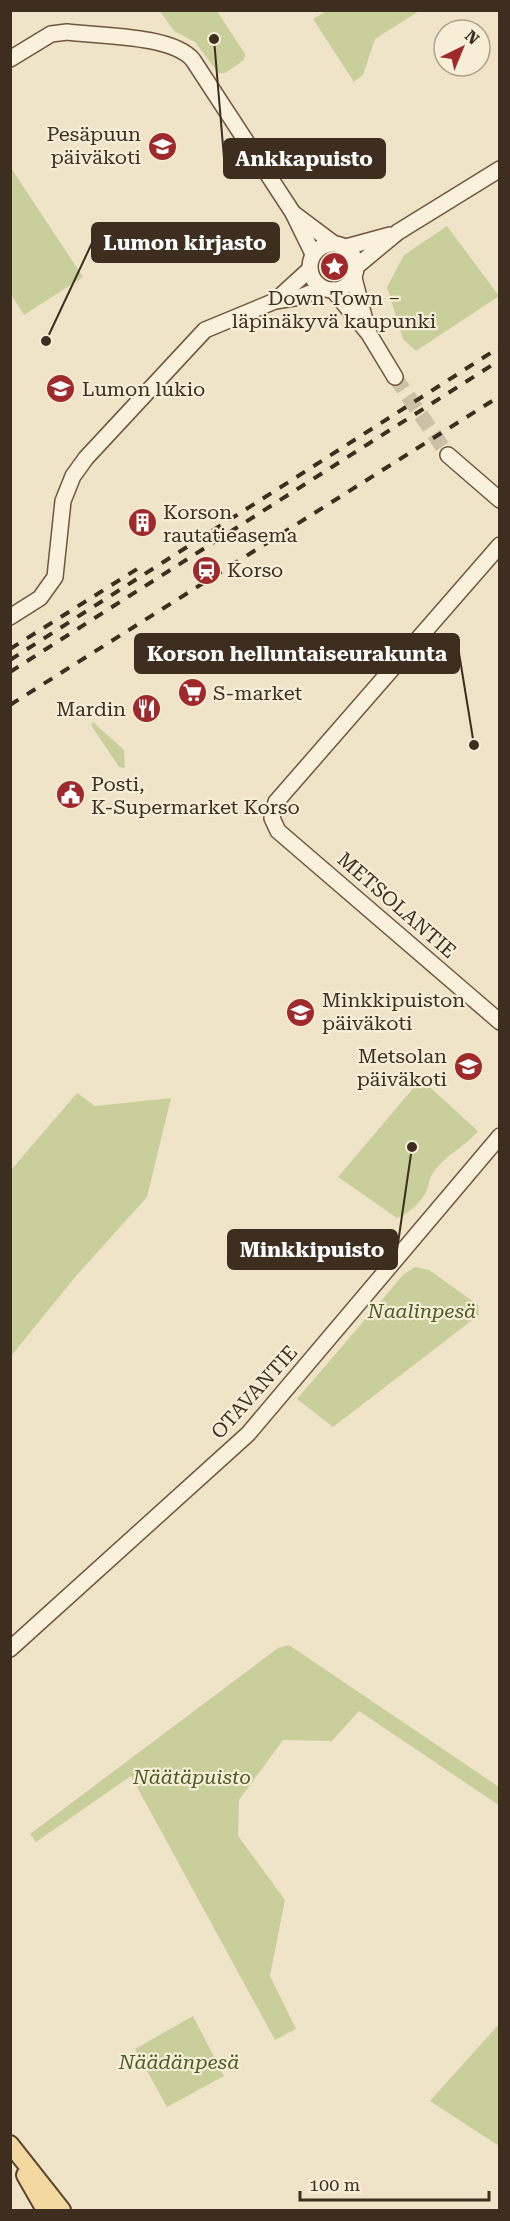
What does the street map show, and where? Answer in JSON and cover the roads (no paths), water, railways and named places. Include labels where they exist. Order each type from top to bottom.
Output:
[{"type":"main road","points":[[10,59],[51,34],[67,32],[162,43],[180,48],[193,60],[293,213],[312,262],[313,279],[328,289],[369,334],[395,377]]},
{"type":"main road","points":[[10,617],[40,598],[55,577],[63,501],[73,476],[86,458],[200,335],[210,327],[275,301],[345,287],[355,272],[398,232],[500,169]]},
{"type":"main road","points":[[293,213],[354,256],[355,272],[369,334]]},
{"type":"main road","points":[[275,301],[312,262],[322,246],[340,245],[398,232]]},
{"type":"main road","points":[[448,455],[500,500]]},
{"type":"main road","name":"METSOLANTIE","points":[[500,545],[276,802],[272,818],[278,831],[500,1022]]},
{"type":"main road","name":"OTAVANTIE","points":[[13,1643],[248,1434],[500,1136]]},
{"type":"main road","points":[[10,2145],[45,2211]]},
{"type":"main road","points":[[10,2145],[62,2211]]},
{"type":"tunnel","points":[[395,377],[448,455]]},
{"type":"railway","points":[[10,660],[500,347]]},
{"type":"railway","points":[[10,672],[500,360]]},
{"type":"railway","points":[[10,705],[500,396]]},
{"type":"railway","points":[[10,649],[145,564]]},
{"type":"place","name":"Ankkapuisto","points":[[214,39]]},
{"type":"place","name":"Pesäpuun päiväkoti","points":[[162,146]]},
{"type":"place","name":"Down Town – läpinäkyvä kaupunki","points":[[334,267]]},
{"type":"place","name":"Lumon kirjasto","points":[[46,341]]},
{"type":"place","name":"Lumon lukio","points":[[61,389]]},
{"type":"place","name":"Korson rautatieasema","points":[[142,523]]},
{"type":"place","name":"Korso","points":[[206,570]]},
{"type":"place","name":"S-market","points":[[192,693]]},
{"type":"place","name":"Mardin","points":[[147,709]]},
{"type":"place","name":"Korson helluntaiseurakunta","points":[[474,745]]},
{"type":"place","name":"Posti, K-Supermarket Korso","points":[[70,795]]},
{"type":"place","name":"Minkkipuiston päiväkoti","points":[[301,1012]]},
{"type":"place","name":"Metsolan päiväkoti","points":[[468,1067]]},
{"type":"place","name":"Minkkipuisto","points":[[412,1147]]},
{"type":"park label","name":"Naalinpesä","points":[[422,1311]]},
{"type":"park label","name":"Näätäpuisto","points":[[192,1777]]},
{"type":"park label","name":"Näädänpesä","points":[[179,2062]]}]
